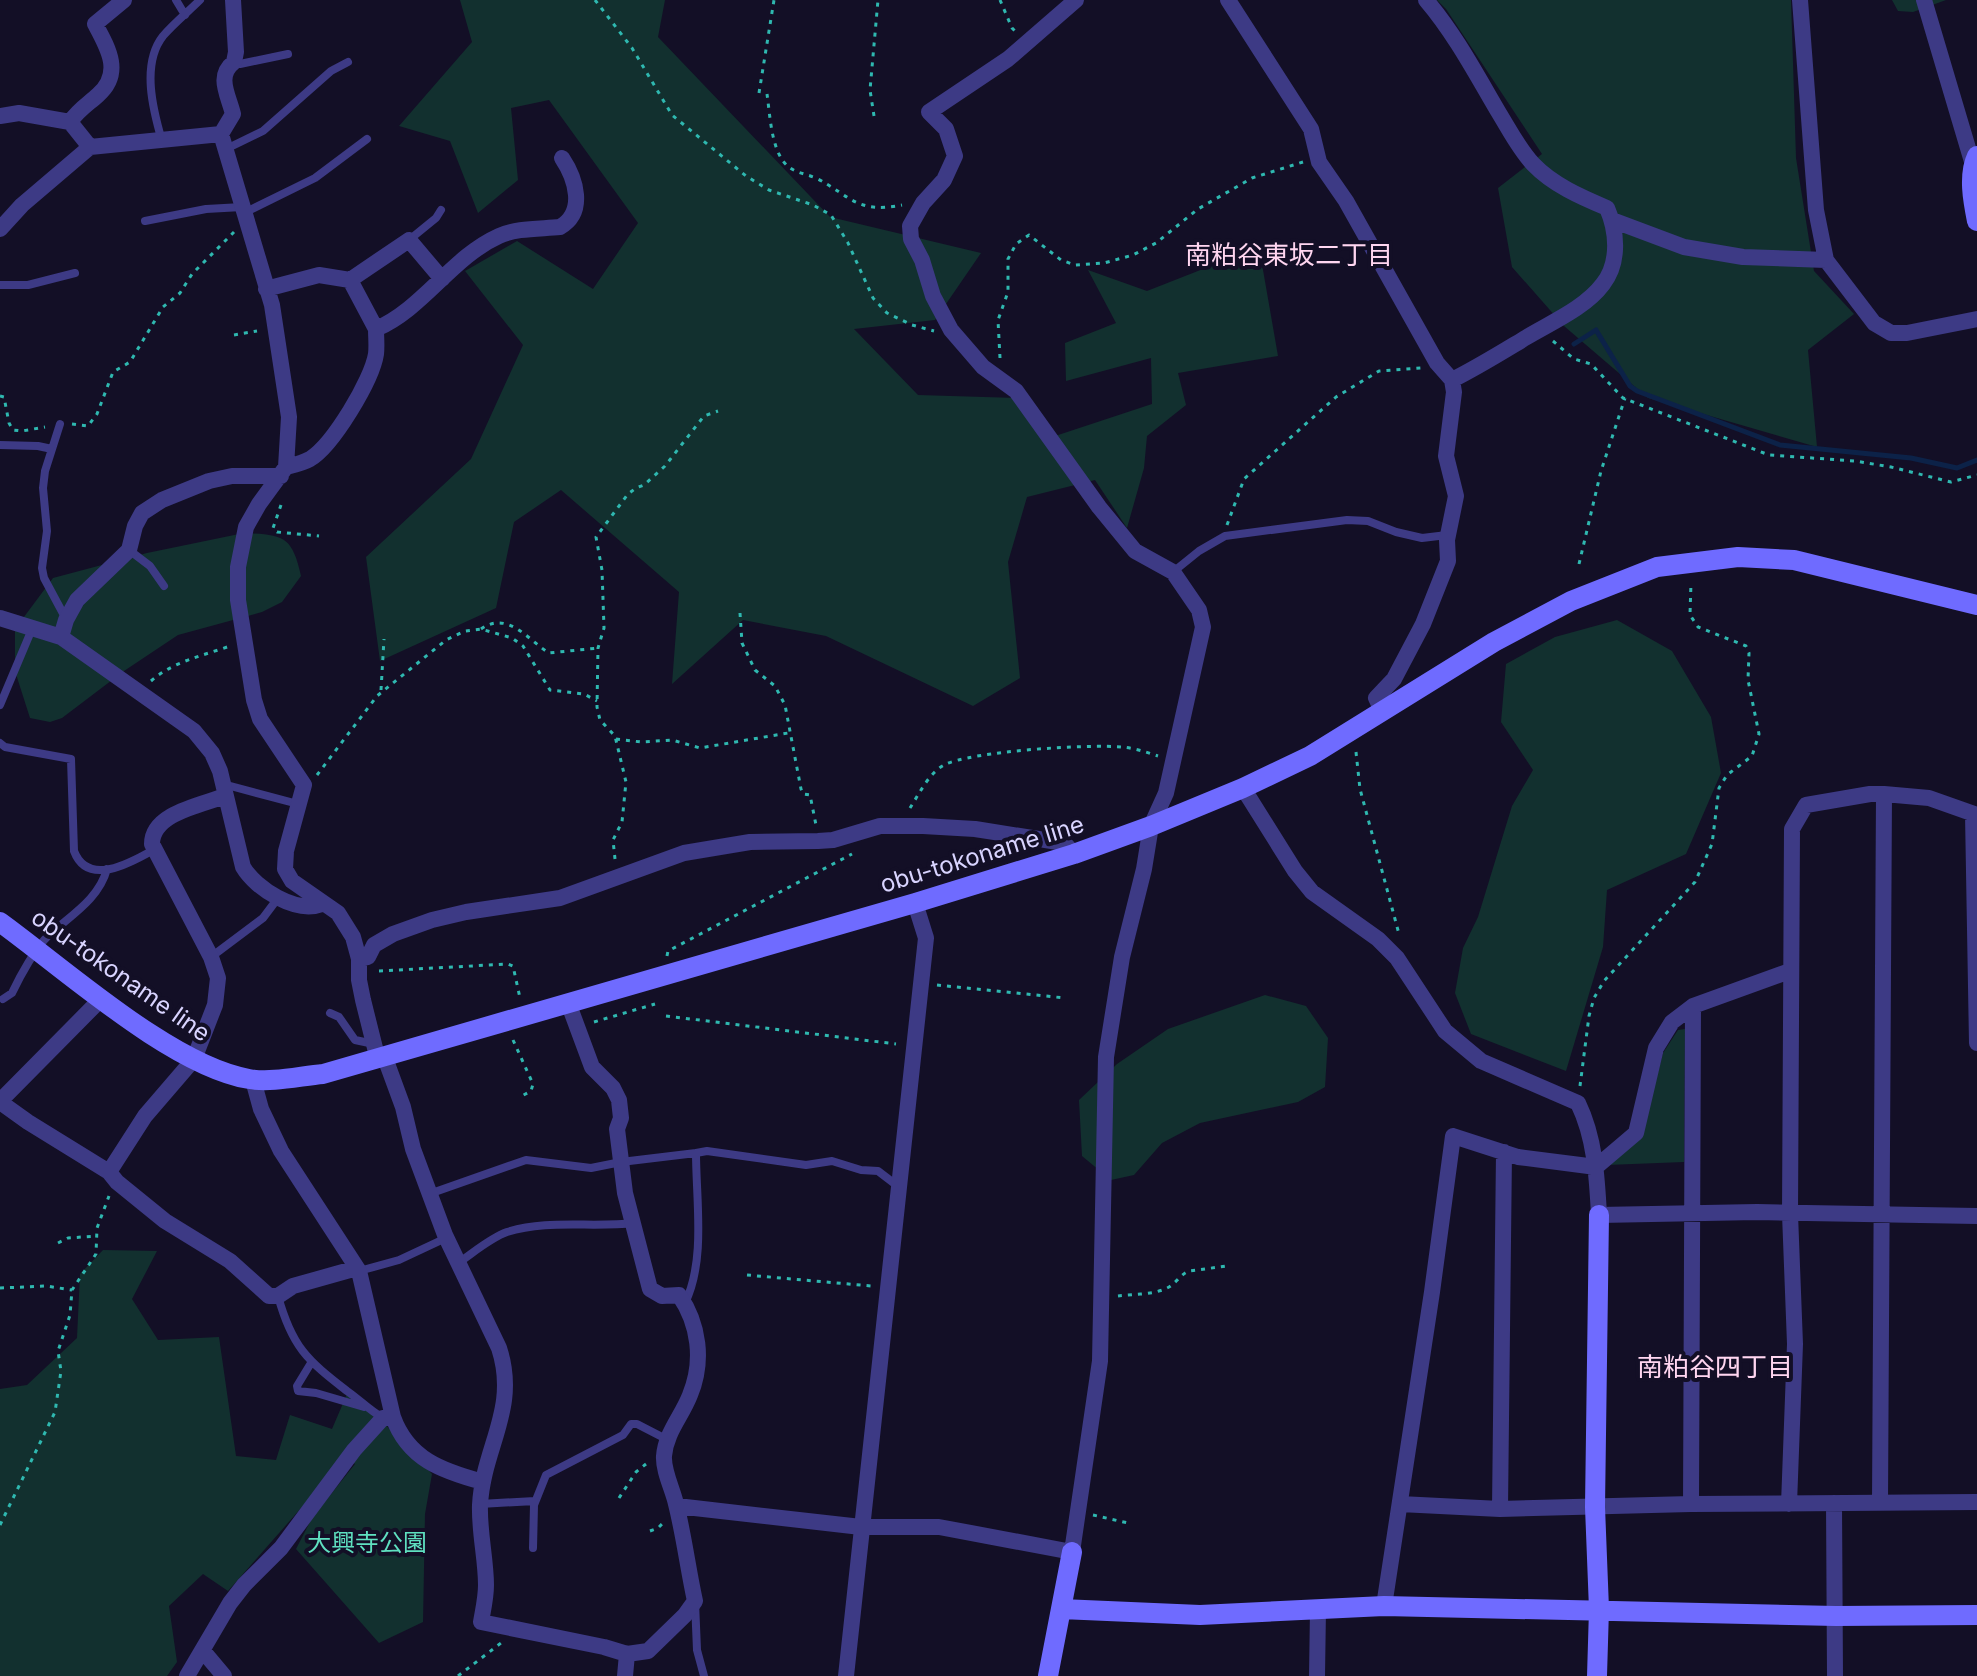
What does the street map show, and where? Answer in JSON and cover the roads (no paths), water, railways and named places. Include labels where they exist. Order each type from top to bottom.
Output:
[{"type":"main road","points":[[1975,160],[1973,197],[1977,221]]},
{"type":"main road","name":"obu-tokoname line","points":[[0,922],[137,1023],[219,1072],[253,1080],[323,1074],[379,1054],[569,1005],[915,903],[1074,854],[1151,826],[1310,756],[1494,642],[1571,601],[1657,567],[1738,557],[1794,560],[1977,605]]},
{"type":"main road","points":[[1597,1676],[1599,1609],[1595,1507],[1599,1215]]},
{"type":"main road","points":[[1048,1676],[1072,1552]]},
{"type":"main road","points":[[1061,1609],[1200,1615],[1384,1606],[1836,1616],[1977,1615]]},
{"type":"street","points":[[70,122],[77,111],[107,86],[112,74],[112,60],[95,24],[124,0]]},
{"type":"street","points":[[233,0],[234,62],[225,69],[223,76],[233,114],[223,142],[266,289],[289,417],[284,471],[246,527],[238,567],[238,600],[254,700],[260,719],[304,785],[286,851],[285,869],[292,881],[338,913],[346,924],[359,964],[361,990],[379,1054],[429,1194],[505,1367],[504,1408],[483,1482],[480,1504],[486,1586],[481,1622],[627,1654],[648,1651],[695,1601],[677,1506],[663,1459],[668,1440],[691,1395],[698,1342],[685,1303],[679,1295],[662,1296],[650,1289],[625,1193],[617,1129],[621,1118],[619,1100],[613,1088],[592,1067],[569,1005]]},
{"type":"street","points":[[677,1506],[861,1527],[939,1527],[1072,1552],[1100,1361],[1106,1057],[1122,957],[1144,869],[1151,826],[1166,793],[1203,627],[1199,610],[1173,572],[1135,551],[1099,507],[1016,391],[983,367],[948,324],[933,296],[922,260],[911,239],[910,226],[944,180],[955,156],[946,129],[929,112],[1008,59],[1076,0]]},
{"type":"street","points":[[1228,0],[1311,129],[1319,162],[1346,201],[1437,363],[1452,380],[1454,392],[1446,456],[1456,496],[1448,535],[1448,561],[1423,624],[1394,679],[1376,698],[1382,711]]},
{"type":"street","points":[[1426,0],[1451,32],[1516,142],[1534,165],[1567,189],[1607,208],[1612,220],[1616,256],[1603,284],[1581,304],[1490,361],[1452,380]]},
{"type":"street","points":[[1800,0],[1813,137],[1816,210],[1826,260],[1874,323],[1891,333],[1907,333],[1977,319]]},
{"type":"street","points":[[1924,0],[1975,160]]},
{"type":"street","points":[[0,116],[30,114],[70,122],[90,147]]},
{"type":"street","points":[[0,229],[22,205],[90,147],[223,142]]},
{"type":"street","points":[[376,329],[396,320],[473,253],[498,236],[508,232],[560,227],[567,223],[575,213],[577,197],[562,158]]},
{"type":"street","points":[[1612,220],[1684,247],[1743,257],[1826,260]]},
{"type":"street","points":[[266,289],[319,275],[350,280],[409,240],[442,279]]},
{"type":"street","points":[[61,637],[66,620],[88,589],[129,550],[142,513],[162,500],[209,481],[284,471],[309,460],[328,445],[352,407],[376,355],[376,329],[350,280]]},
{"type":"street","points":[[0,618],[61,637],[194,731],[212,753],[243,867],[249,877],[279,897],[311,908],[322,904]]},
{"type":"street","points":[[1243,788],[1295,871],[1312,892],[1378,939],[1397,958],[1445,1031],[1481,1061],[1578,1103],[1585,1117],[1596,1167],[1599,1215],[1757,1212],[1977,1216]]},
{"type":"street","points":[[113,1177],[145,1116],[194,1059],[215,1005],[218,978],[211,957],[155,849],[152,836],[164,820],[224,790]]},
{"type":"street","points":[[1880,1502],[1884,794]]},
{"type":"street","points":[[1789,1504],[1795,1344],[1790,1214],[1792,829],[1806,805],[1884,794],[1929,798],[1975,814],[1977,1043]]},
{"type":"street","points":[[359,964],[368,957],[374,945],[393,934],[432,920],[560,898],[684,853],[750,842],[833,840],[880,826],[975,829],[1064,843],[1074,854]]},
{"type":"street","points":[[846,1676],[922,984],[926,938],[915,903]]},
{"type":"street","points":[[1384,1606],[1453,1136],[1518,1157],[1596,1167],[1636,1133],[1642,1119],[1656,1048],[1672,1022],[1693,1006],[1790,971]]},
{"type":"street","points":[[102,998],[0,1102],[113,1177],[181,1232],[230,1261],[269,1296],[278,1296],[293,1286],[358,1270]]},
{"type":"street","points":[[1691,1504],[1693,1006]]},
{"type":"street","points":[[253,1080],[261,1109],[281,1151],[358,1270],[388,1417],[400,1437],[415,1451],[454,1474],[483,1482]]},
{"type":"street","points":[[1500,1509],[1504,1152]]},
{"type":"street","points":[[187,1676],[237,1594],[281,1548],[354,1450],[388,1417]]},
{"type":"street","points":[[1400,1504],[1500,1509],[1977,1502]]},
{"type":"street","points":[[1834,1503],[1835,1676]]},
{"type":"street","points":[[1317,1676],[1318,1609]]},
{"type":"street","points":[[203,1651],[224,1676]]},
{"type":"street","points":[[625,1676],[627,1654]]},
{"type":"lane","points":[[176,0],[185,15]]},
{"type":"lane","points":[[163,142],[152,96],[154,52],[163,37],[200,0]]},
{"type":"lane","points":[[234,62],[240,64],[288,54]]},
{"type":"lane","points":[[223,142],[263,131],[320,80],[348,62]]},
{"type":"lane","points":[[145,221],[206,209],[245,215],[315,178],[367,139]]},
{"type":"lane","points":[[409,240],[436,218],[441,210]]},
{"type":"lane","points":[[0,285],[28,285],[75,273]]},
{"type":"lane","points":[[60,424],[43,488],[47,531],[42,568],[66,620]]},
{"type":"lane","points":[[0,445],[52,449]]},
{"type":"lane","points":[[1173,572],[1199,551],[1225,536],[1347,520],[1368,521],[1422,538],[1448,535]]},
{"type":"lane","points":[[129,550],[150,566],[164,586]]},
{"type":"lane","points":[[0,705],[32,628]]},
{"type":"lane","points":[[0,743],[5,747],[71,759],[74,851],[77,860],[85,867],[99,871],[107,869],[155,849]]},
{"type":"lane","points":[[224,790],[299,804]]},
{"type":"lane","points":[[3,999],[12,993],[46,937],[71,918],[96,892],[107,869]]},
{"type":"lane","points":[[211,957],[263,918],[279,897]]},
{"type":"lane","points":[[330,1013],[339,1017],[355,1040],[379,1054]]},
{"type":"lane","points":[[429,1194],[526,1160],[591,1168],[707,1151],[806,1165],[832,1161],[861,1170],[878,1171],[895,1184],[901,1184]]},
{"type":"lane","points":[[685,1303],[694,1285],[697,1266],[696,1153]]},
{"type":"lane","points":[[457,1263],[504,1233],[543,1225],[604,1227],[634,1223]]},
{"type":"lane","points":[[358,1270],[399,1260],[446,1238]]},
{"type":"lane","points":[[278,1296],[291,1334],[311,1363],[365,1407]]},
{"type":"lane","points":[[311,1363],[297,1386],[298,1391],[365,1407],[388,1417]]},
{"type":"lane","points":[[533,1548],[535,1501],[546,1475],[623,1435],[631,1424],[668,1440]]},
{"type":"lane","points":[[480,1504],[535,1501]]},
{"type":"lane","points":[[695,1601],[697,1650],[704,1676]]},
{"type":"waterway","points":[[1574,344],[1596,330],[1630,386],[1637,391],[1780,445],[1911,458],[1957,468],[1977,460]]},
{"type":"district","name":"南粕谷東坂二丁目","points":[[1289,254]]},
{"type":"district","name":"南粕谷四丁目","points":[[1715,1366]]},
{"type":"park label","name":"大興寺公園","points":[[367,1542]]}]
